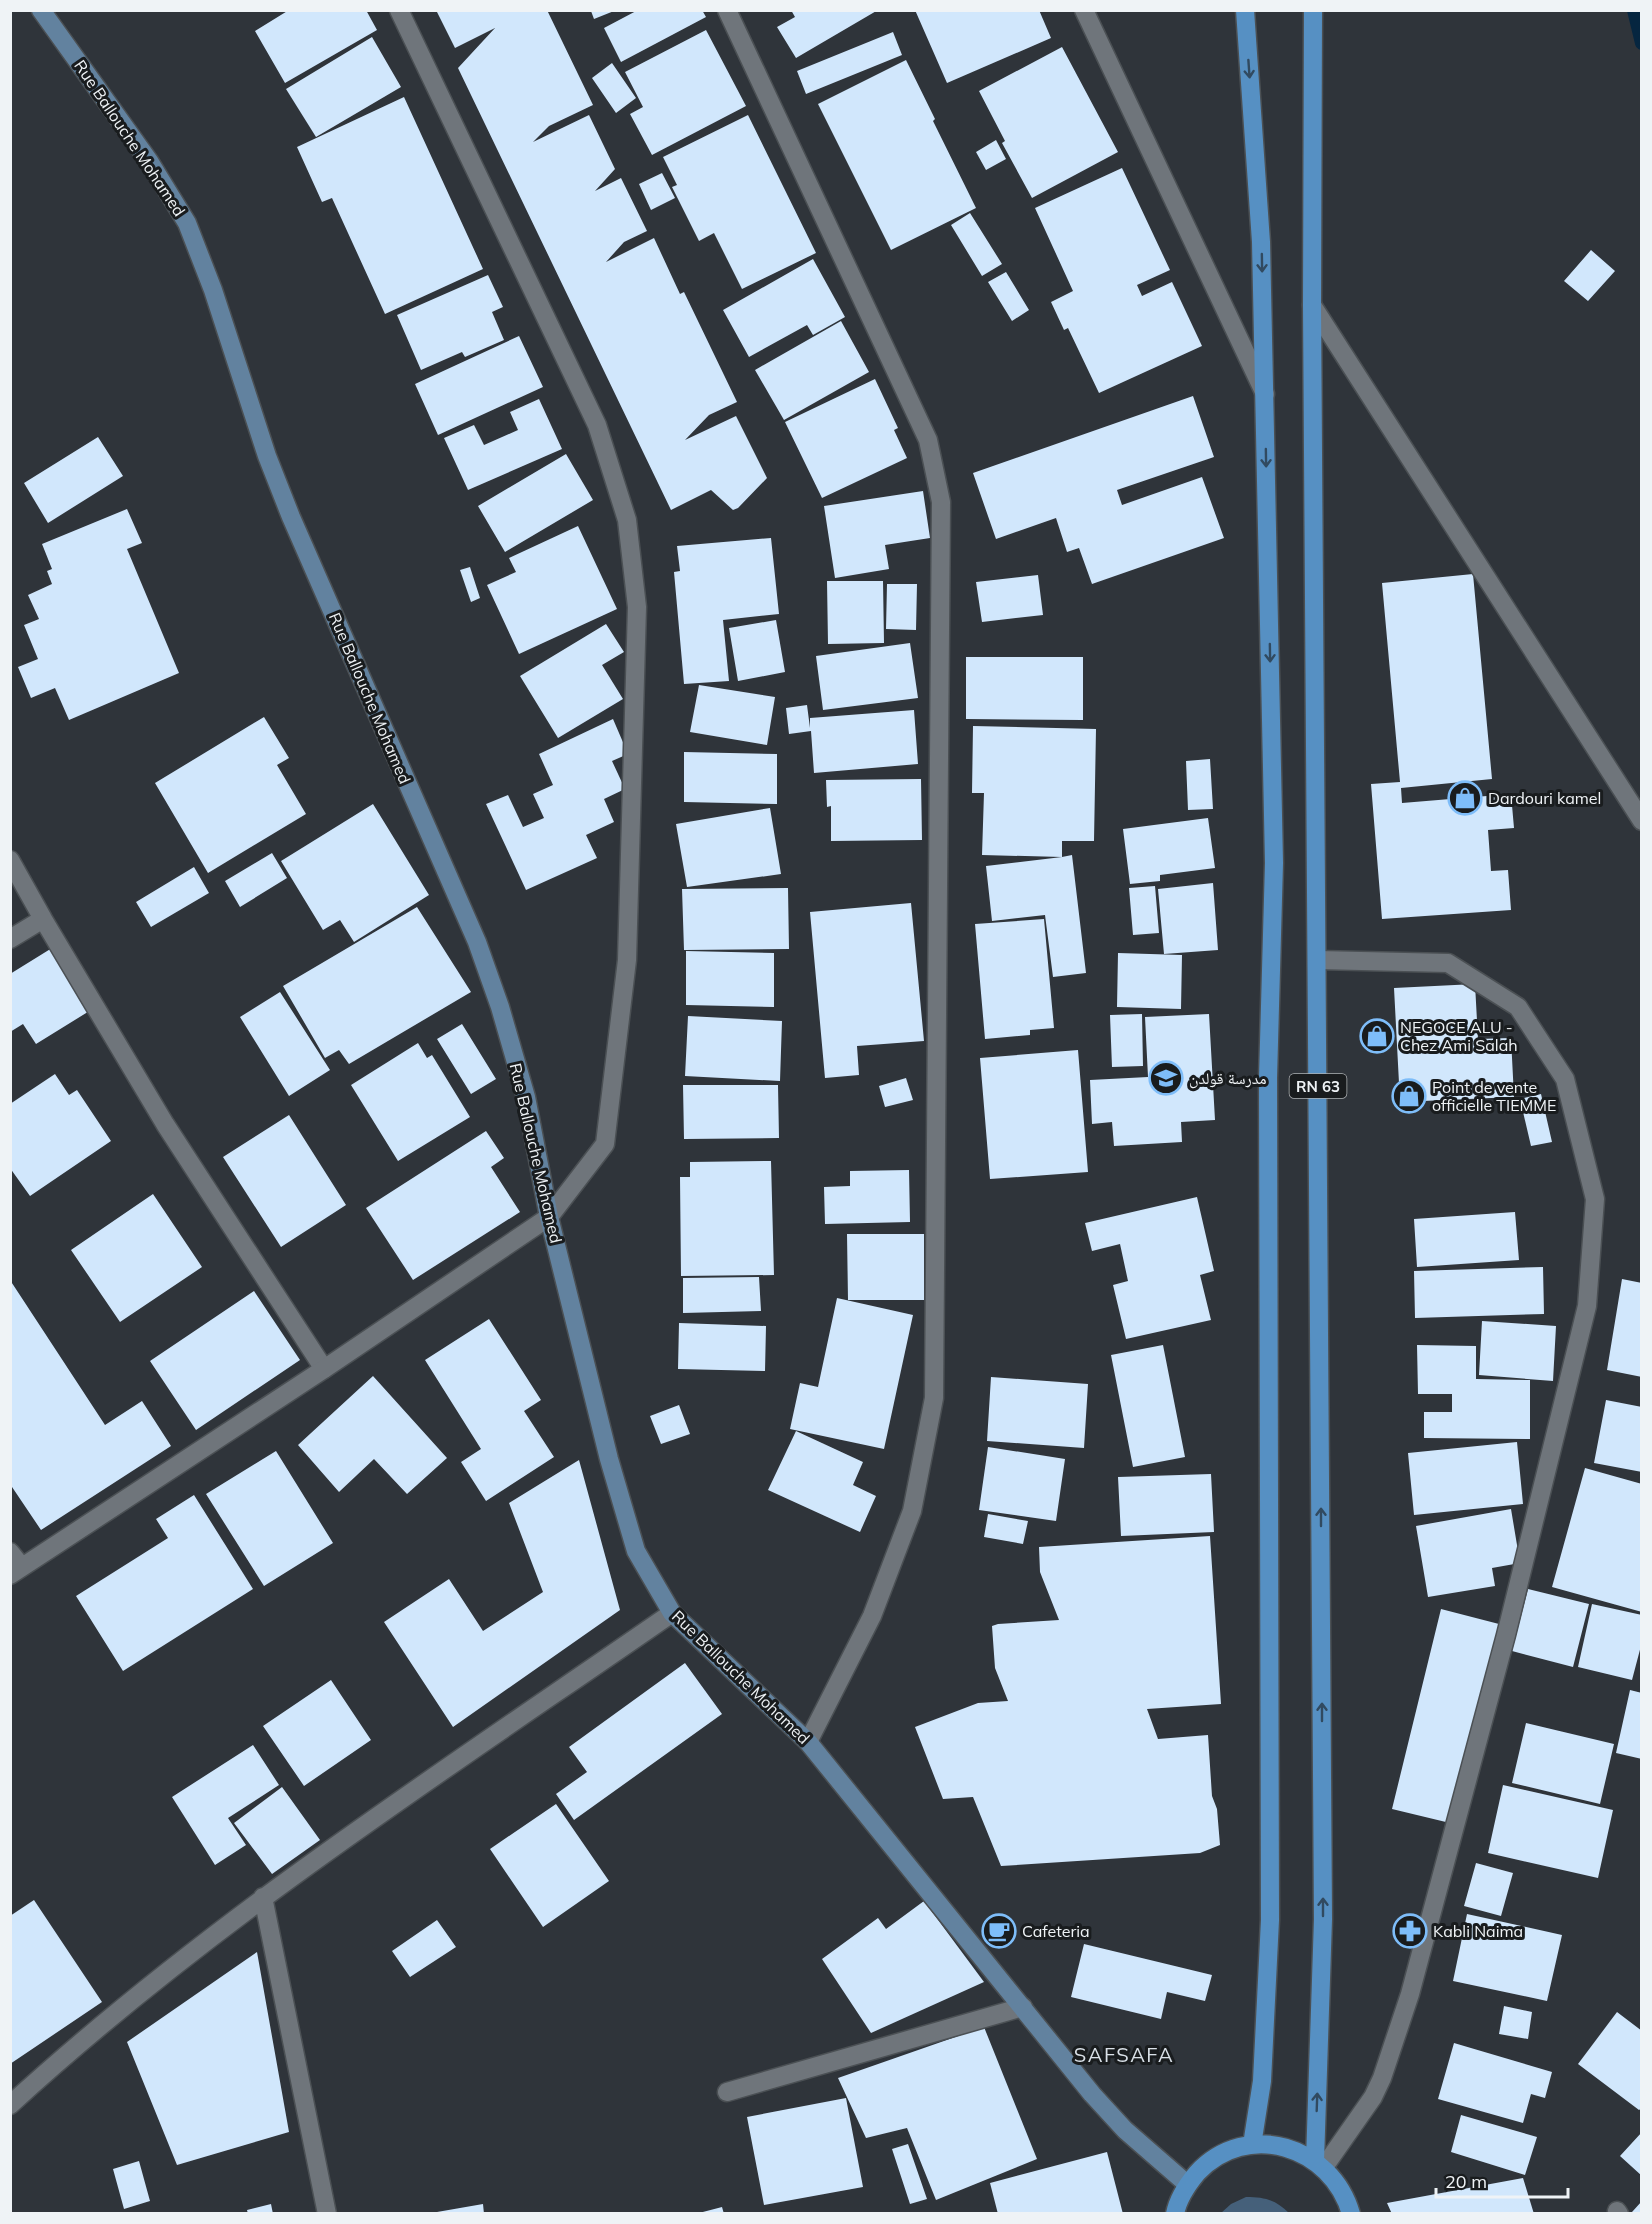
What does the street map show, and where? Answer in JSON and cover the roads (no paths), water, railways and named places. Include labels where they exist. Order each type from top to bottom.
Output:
[{"type":"main road","name":"RN 63","points":[[1245,10],[1261,242],[1274,863],[1268,1078],[1270,1920],[1262,2081],[1252,2145]]},
{"type":"main road","name":"RN 63","points":[[1313,10],[1312,305],[1323,1919],[1319,2164]]},
{"type":"main road","points":[[1175,2214],[1187,2184],[1205,2165],[1227,2151],[1252,2145],[1274,2144],[1296,2150],[1319,2164],[1337,2182],[1347,2200],[1351,2214]]},
{"type":"street","name":"Rue Ballouche Mohamed","points":[[41,10],[149,161],[188,223],[213,290],[267,456],[291,517],[477,942],[500,1007],[526,1097],[549,1217],[609,1459],[636,1551],[672,1612],[808,1743],[1092,2094],[1125,2130],[1187,2184]]},
{"type":"street","points":[[10,1552],[16,1571],[324,1370],[549,1217],[605,1144],[627,960],[637,607],[627,520],[597,426],[399,10]]},
{"type":"street","points":[[727,10],[928,440],[941,502],[934,1398],[912,1510],[872,1616],[808,1743]]},
{"type":"street","points":[[1084,10],[1264,394]]},
{"type":"street","points":[[1312,305],[1641,821]]},
{"type":"street","points":[[10,860],[165,1124],[324,1370]]},
{"type":"street","points":[[10,939],[43,919]]},
{"type":"street","points":[[1318,960],[1448,963],[1518,1008],[1565,1079],[1595,1199],[1587,1306],[1506,1635],[1410,1994],[1382,2078],[1373,2097],[1319,2164]]},
{"type":"street","points":[[10,2105],[69,2051],[263,1897],[672,1612]]},
{"type":"street","points":[[263,1897],[327,2214]]},
{"type":"street","points":[[727,2092],[1023,2007]]},
{"type":"waterway","points":[[1634,10],[1642,43]]},
{"type":"place","name":"Dardouri kamel","points":[[1465,798]]},
{"type":"place","name":"NEGOCE ALU - Chez Ami Salah","points":[[1377,1036]]},
{"type":"place","name":"مدرسة قولدن","points":[[1166,1078]]},
{"type":"place","name":"Point de vente officielle TIEMME","points":[[1409,1096]]},
{"type":"place","name":"Cafeteria","points":[[999,1931]]},
{"type":"place","name":"Kabli Naima","points":[[1410,1931]]},
{"type":"district","name":"SAFSAFA","points":[[1124,2054]]}]
